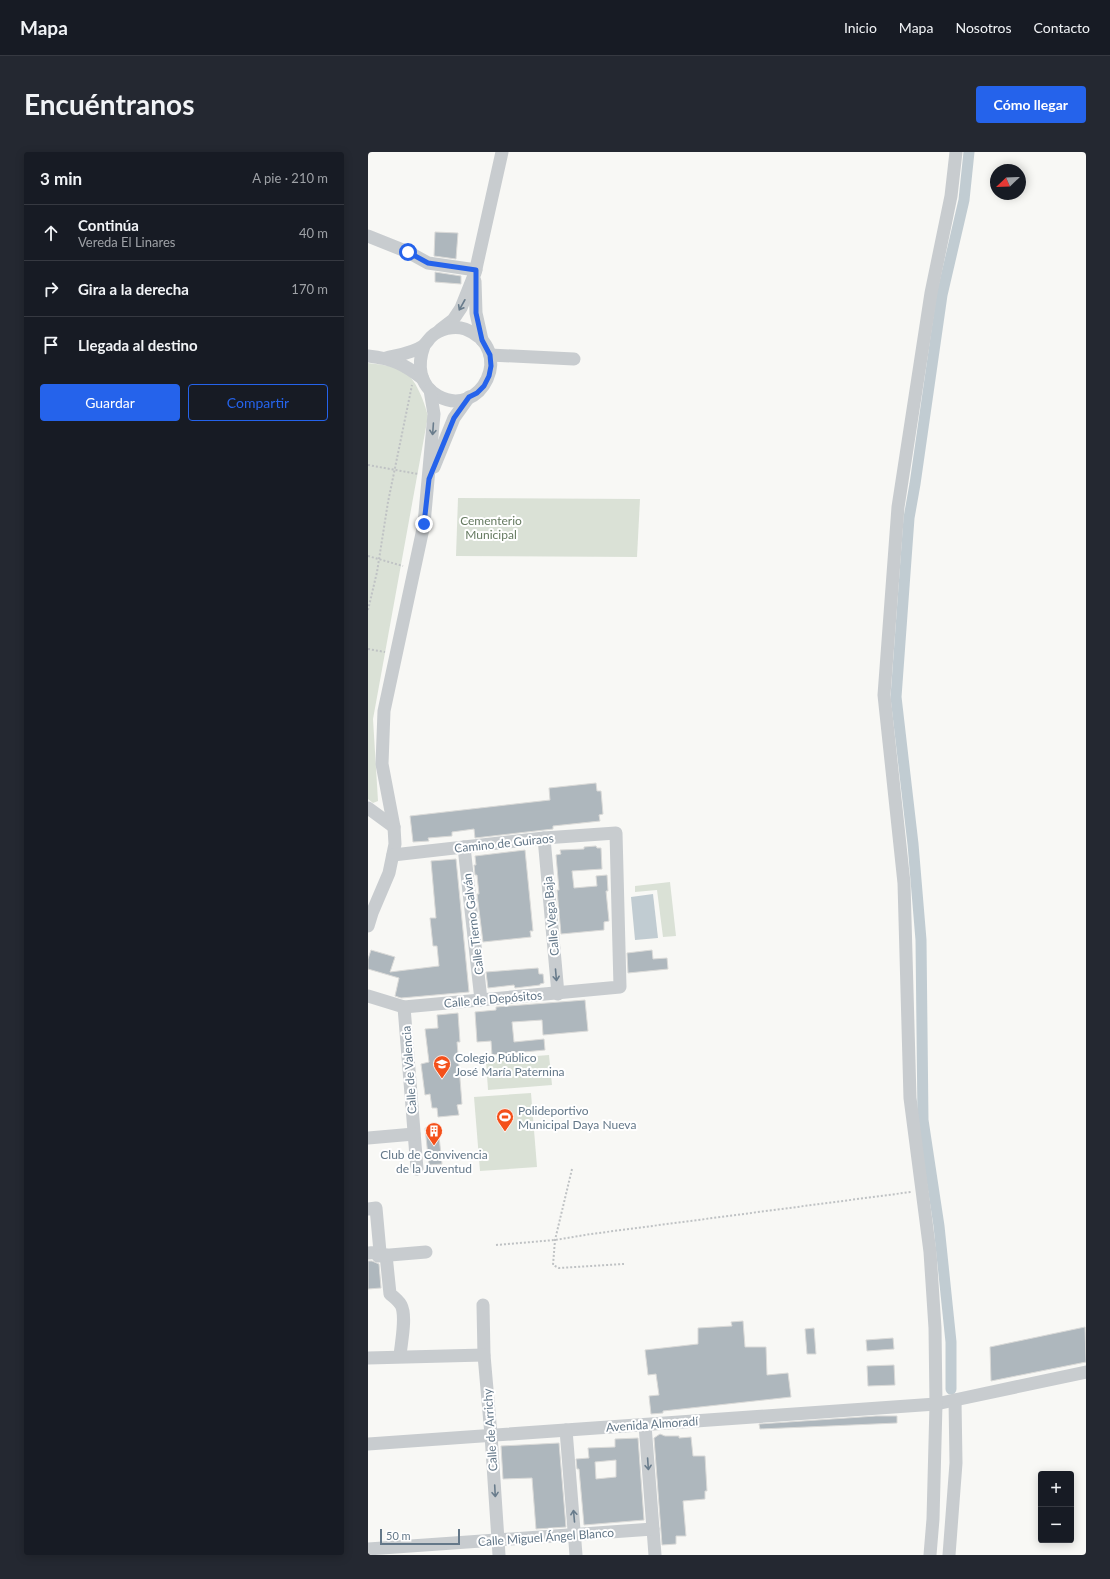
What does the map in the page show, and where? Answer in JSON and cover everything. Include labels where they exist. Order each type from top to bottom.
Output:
[{"type":"street","points":[[418,382],[420,357],[424,346],[431,337],[453,320],[461,308],[475,271],[502,152]]},
{"type":"street","points":[[930,1555],[933,1519],[936,1404],[935,1328],[930,1252],[910,1098],[904,883],[884,695],[898,507],[930,293],[951,196],[956,152]]},
{"type":"street","points":[[368,236],[408,252],[428,263],[475,271]]},
{"type":"street","points":[[368,356],[386,358],[400,363],[418,382],[439,396],[449,400],[459,400],[477,393],[484,386],[489,376],[491,366],[490,355],[482,340],[476,313],[475,271]]},
{"type":"street","points":[[440,331],[451,328],[462,328],[473,333],[482,340]]},
{"type":"street","points":[[386,358],[410,352],[424,346]]},
{"type":"street","points":[[490,355],[574,359]]},
{"type":"street","points":[[368,926],[370,912],[389,873],[393,855],[394,827],[382,764],[384,711],[424,524],[425,477],[434,414],[430,390]]},
{"type":"street","points":[[425,477],[454,418],[469,397]]},
{"type":"street","points":[[368,808],[394,827]]},
{"type":"street","name":"Camino de Guiraos","points":[[393,855],[544,838],[616,833],[620,987]]},
{"type":"street","name":"Calle Vega Baja","points":[[544,838],[558,994]]},
{"type":"street","name":"Calle Tierno Galván","points":[[464,847],[482,1000]]},
{"type":"street","name":"Calle de Depósitos","points":[[368,996],[404,1006],[558,994],[620,987]]},
{"type":"street","name":"Calle de Valencia","points":[[404,1006],[417,1169]]},
{"type":"street","points":[[368,1138],[414,1134]]},
{"type":"street","points":[[368,1205],[376,1208],[380,1252],[368,1253]]},
{"type":"street","points":[[368,1256],[426,1252]]},
{"type":"street","points":[[386,1255],[390,1294],[397,1299],[402,1306],[403,1316],[400,1356]]},
{"type":"street","name":"Calle de Arrichy","points":[[483,1305],[484,1354],[499,1555]]},
{"type":"street","points":[[368,1358],[484,1354]]},
{"type":"street","name":"Avenida Almoradí","points":[[370,1447],[491,1435],[936,1404],[1086,1372]]},
{"type":"street","points":[[949,1555],[956,1463],[955,1400]]},
{"type":"street","points":[[645,1425],[655,1555]]},
{"type":"street","points":[[566,1430],[576,1555]]},
{"type":"street","name":"Calle Miguel Ángel Blanco","points":[[368,1549],[653,1529]]},
{"type":"path","points":[[368,610],[395,470],[418,382]]},
{"type":"path","points":[[368,465],[425,477]]},
{"type":"path","points":[[368,556],[404,566]]},
{"type":"path","points":[[572,1169],[555,1240],[553,1261],[555,1267],[624,1264]]},
{"type":"path","points":[[496,1245],[555,1240],[597,1233],[922,1190]]},
{"type":"green space","points":[[368,363],[396,367],[407,374],[419,390],[428,416],[373,719],[378,801],[373,803],[368,799]]},
{"type":"green space","name":"Cementerio Municipal","points":[[458,498],[640,499],[637,557],[456,556]]},
{"type":"green space","points":[[670,882],[676,936],[663,937],[657,890],[635,892],[635,886]]},
{"type":"green space","points":[[549,1055],[552,1085],[488,1090],[486,1060]]},
{"type":"green space","name":"Polideportivo Municipal Daya Nueva","points":[[531,1093],[537,1167],[480,1171],[474,1097]]},
{"type":"shaded area","points":[[653,894],[658,938],[635,940],[631,897]]},
{"type":"building","points":[[435,232],[458,233],[456,259],[434,256]]},
{"type":"building","points":[[435,272],[461,276],[461,284],[435,282]]},
{"type":"building","points":[[596,783],[597,791],[601,791],[603,814],[599,815],[600,821],[553,826],[553,829],[475,838],[474,829],[452,832],[452,836],[428,838],[429,841],[413,842],[410,816],[550,800],[549,788]]},
{"type":"building","points":[[596,846],[597,848],[601,848],[602,869],[572,871],[574,888],[597,886],[596,876],[607,875],[608,891],[606,891],[609,921],[604,922],[604,930],[561,934],[557,890],[559,890],[556,855],[561,854],[560,850],[584,849],[584,847]]},
{"type":"building","points":[[525,850],[533,931],[530,931],[531,937],[483,942],[477,894],[479,894],[477,875],[475,875],[474,865],[476,865],[475,856]]},
{"type":"building","points":[[456,859],[469,992],[401,998],[395,996],[399,978],[368,969],[368,959],[371,950],[395,957],[390,972],[439,966],[437,946],[433,946],[430,918],[436,918],[431,861]]},
{"type":"building","points":[[652,950],[653,959],[667,958],[668,969],[628,973],[627,953]]},
{"type":"building","points":[[538,968],[539,974],[543,974],[544,983],[540,985],[515,988],[514,985],[488,988],[486,972]]},
{"type":"building","points":[[585,1000],[588,1031],[543,1035],[542,1020],[512,1022],[514,1042],[544,1039],[545,1050],[492,1055],[491,1041],[477,1042],[475,1012],[496,1010],[496,1007]]},
{"type":"building","name":"Colegio Público José María Paternina","points":[[458,1013],[460,1042],[457,1042],[462,1104],[457,1105],[459,1115],[438,1117],[437,1108],[432,1108],[430,1094],[425,1095],[421,1064],[429,1062],[425,1029],[438,1028],[437,1015]]},
{"type":"building","name":"Club de Convivencia de la Juventud","points":[[438,1127],[442,1164],[429,1165],[425,1128]]},
{"type":"building","points":[[368,1261],[379,1264],[381,1288],[368,1289]]},
{"type":"building","points":[[743,1321],[745,1347],[766,1347],[767,1375],[788,1373],[791,1397],[663,1411],[663,1413],[651,1414],[649,1396],[659,1395],[656,1374],[648,1375],[645,1350],[698,1344],[698,1328],[732,1326],[731,1322]]},
{"type":"building","points":[[1085,1327],[1086,1362],[991,1381],[990,1347]]},
{"type":"building","points":[[814,1328],[816,1354],[807,1354],[805,1329]]},
{"type":"building","points":[[893,1338],[894,1349],[867,1351],[866,1340]]},
{"type":"building","points":[[894,1365],[895,1385],[868,1386],[867,1366]]},
{"type":"building","points":[[876,1416],[897,1416],[897,1423],[760,1429],[759,1424]]},
{"type":"building","points":[[660,1434],[665,1436],[679,1436],[679,1438],[691,1437],[693,1456],[705,1456],[707,1491],[705,1491],[705,1499],[683,1501],[686,1536],[676,1536],[676,1544],[662,1545],[654,1438]]},
{"type":"building","points":[[638,1438],[644,1520],[584,1525],[579,1469],[577,1469],[576,1459],[589,1458],[588,1448],[615,1447],[615,1439]],"holes":[[[616,1460],[616,1477],[596,1479],[595,1462]]]},
{"type":"building","points":[[559,1443],[566,1527],[536,1529],[532,1478],[503,1479],[501,1446]]},
{"type":"waterway","points":[[951,1389],[951,1342],[939,1226],[923,1120],[921,940],[913,844],[896,697],[909,518],[942,295],[964,200],[969,152]]},
{"type":"place","name":"Colegio Público José María Paternina","points":[[442,1079]]},
{"type":"place","name":"Polideportivo Municipal Daya Nueva","points":[[505,1132]]},
{"type":"place","name":"Club de Convivencia de la Juventud","points":[[434,1146]]},
{"type":"route","points":[[408,252],[428,263],[476,270],[476,313],[482,340],[490,355],[491,366],[489,376],[484,386],[477,393],[469,397],[454,418],[429,479],[424,524]]}]
